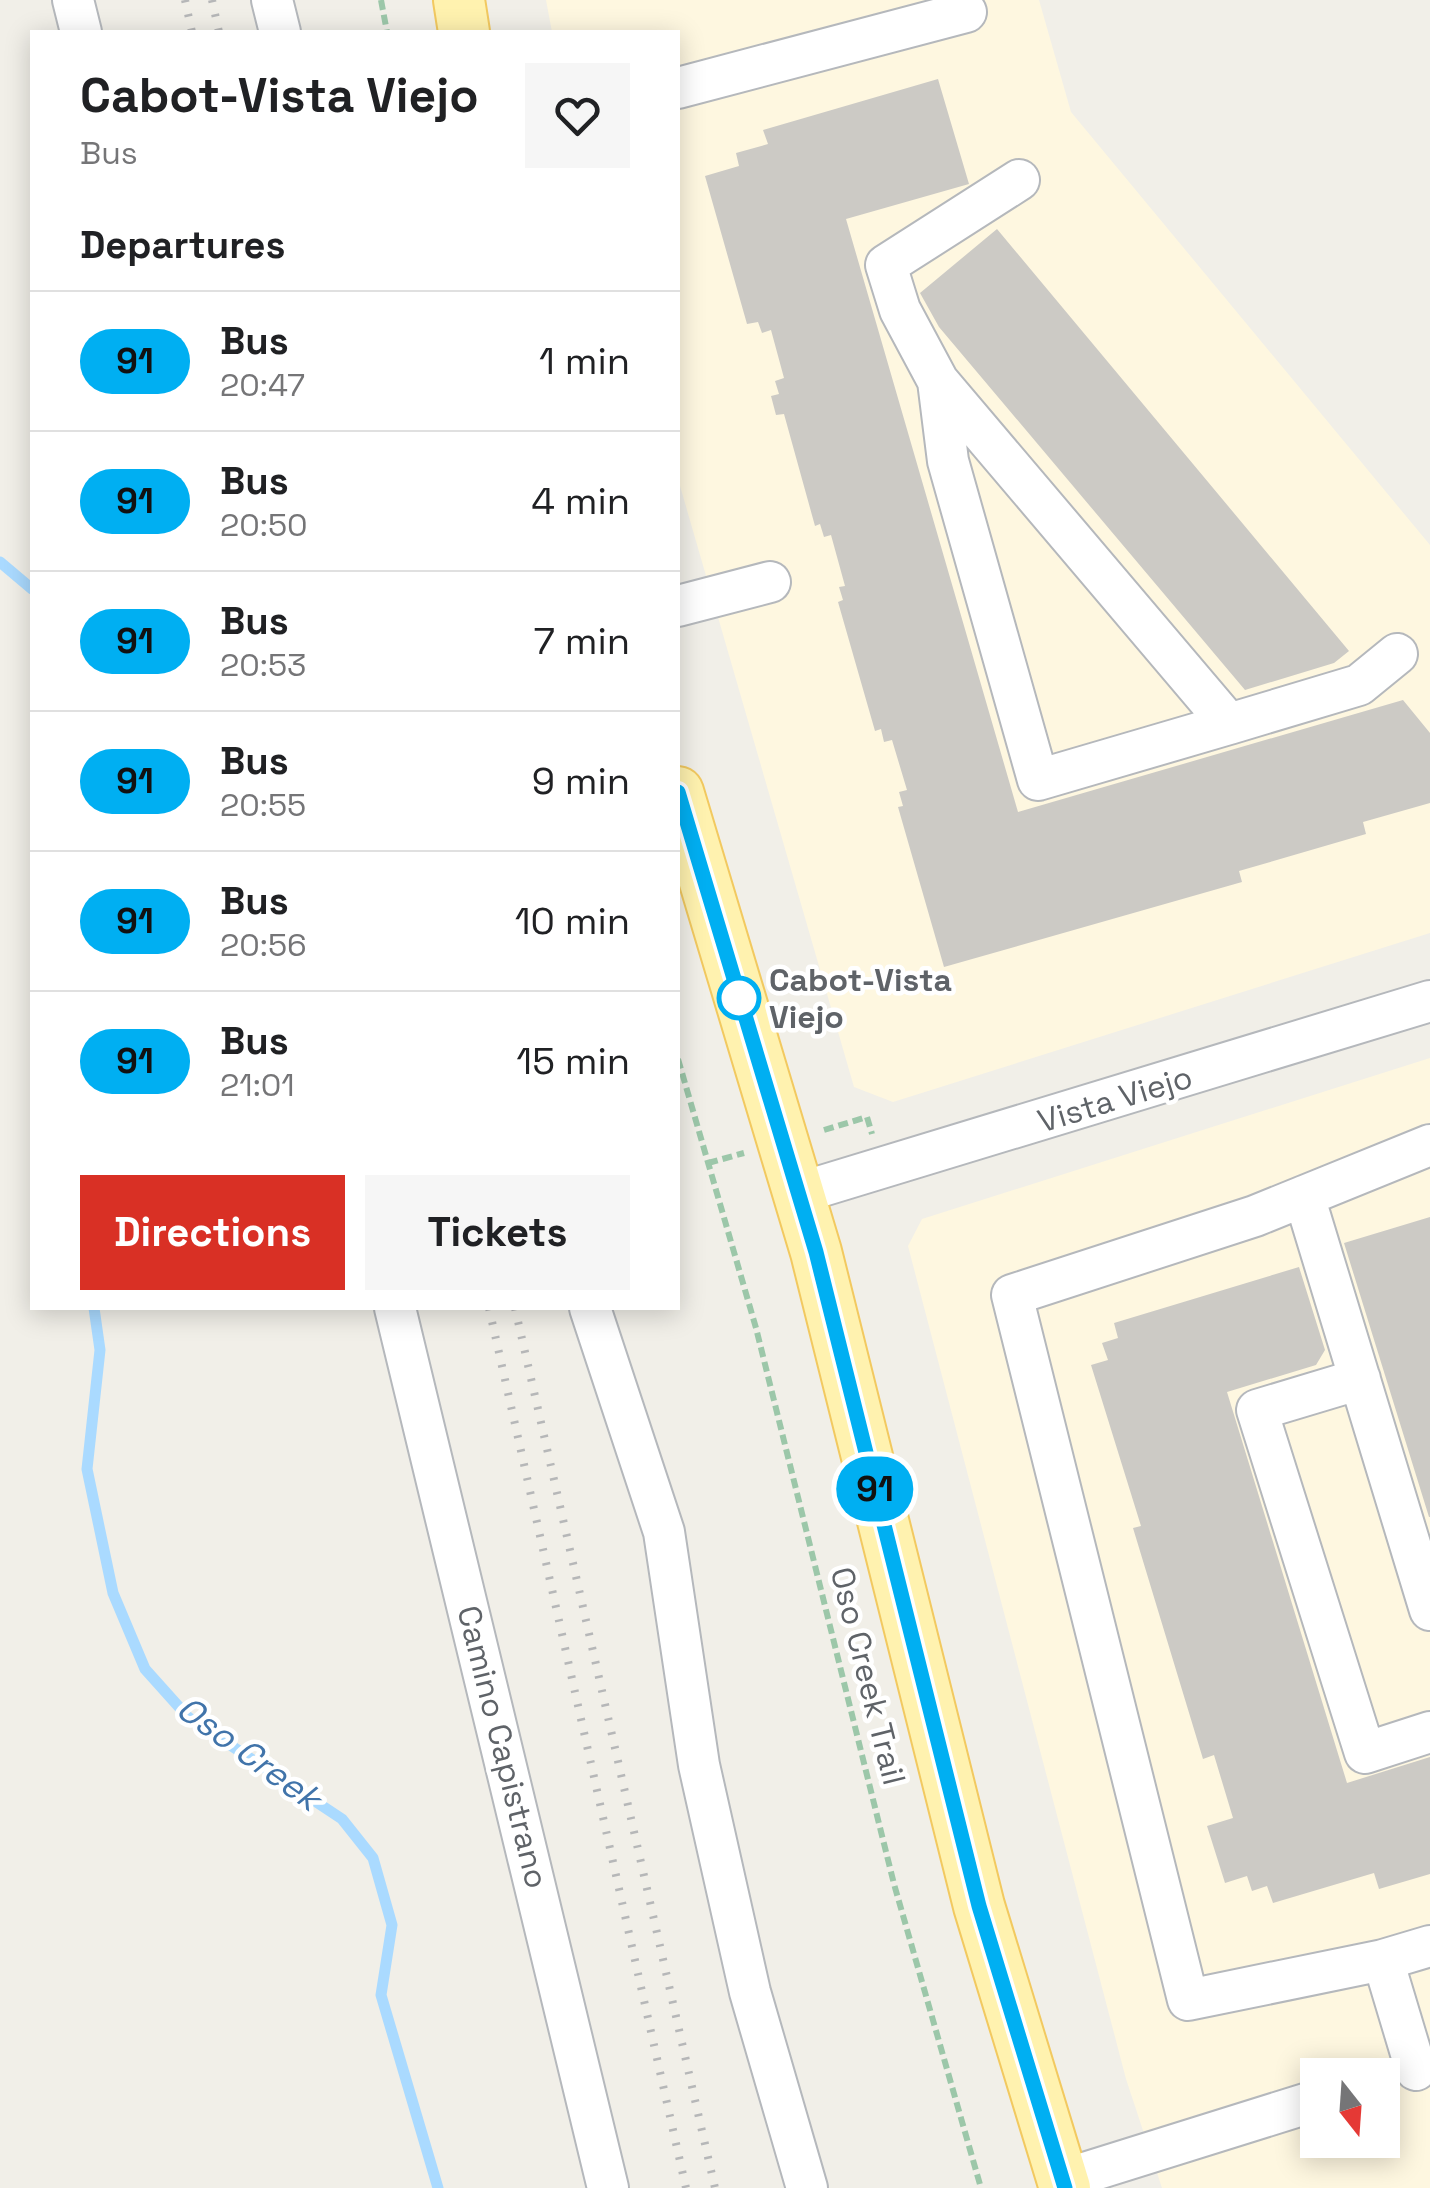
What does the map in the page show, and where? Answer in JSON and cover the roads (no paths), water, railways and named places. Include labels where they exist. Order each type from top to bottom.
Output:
[{"type":"main road","points":[[458,0],[464,30]]},
{"type":"main road","points":[[680,799],[799,1193],[979,1906],[1064,2184]]},
{"type":"street","points":[[73,0],[80,30]]},
{"type":"street","points":[[272,0],[280,30]]},
{"type":"street","points":[[680,87],[966,12]]},
{"type":"street","points":[[1019,180],[886,266],[900,310],[938,380],[1229,724]]},
{"type":"street","points":[[938,380],[948,461],[1038,780],[1359,685],[1397,654]]},
{"type":"street","points":[[680,605],[770,582]]},
{"type":"street","name":"Vista Viejo","points":[[799,1193],[1430,1001]]},
{"type":"street","points":[[1430,1145],[1304,1196],[1012,1295],[1188,2000],[1383,1960],[1430,1946]]},
{"type":"street","points":[[1304,1196],[1430,1610]]},
{"type":"street","name":"Camino Capistrano","points":[[395,1310],[608,2188]]},
{"type":"street","points":[[591,1310],[664,1532],[703,1784],[750,1992],[807,2188]]},
{"type":"street","points":[[1360,1379],[1257,1410],[1365,1753],[1430,1732]]},
{"type":"street","points":[[1383,1960],[1410,2072]]},
{"type":"street","points":[[1064,2184],[1300,2106]]},
{"type":"waterway","name":"Oso Creek","points":[[0,562],[30,587]]},
{"type":"waterway","name":"Oso Creek","points":[[94,1310],[100,1350],[87,1469],[113,1593],[145,1669],[188,1717],[342,1819],[373,1858],[392,1925],[381,1995],[438,2188]]},
{"type":"railway","points":[[185,0],[192,30]]},
{"type":"railway","points":[[212,0],[219,30]]},
{"type":"railway","points":[[489,1310],[686,2188]]},
{"type":"railway","points":[[515,1310],[715,2188]]},
{"type":"place","name":"Cabot-Vista Viejo","points":[[739,998]]}]
